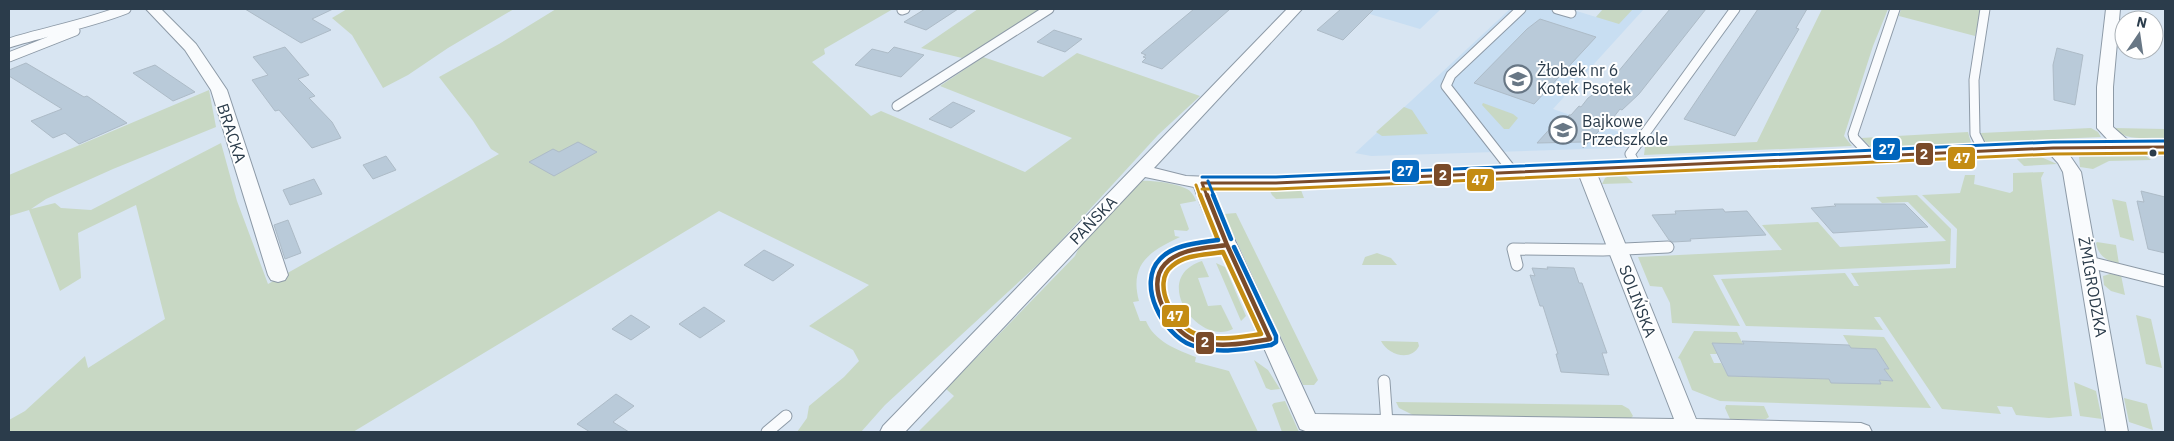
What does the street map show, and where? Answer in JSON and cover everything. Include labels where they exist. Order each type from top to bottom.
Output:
[{"type":"street","name":"BRACKA","points":[[153,9],[191,46],[219,90],[278,275]]},
{"type":"street","name":"PAŃSKA","points":[[891,432],[1295,9]]},
{"type":"street","points":[[2113,9],[2106,87],[2105,128],[2124,146]]},
{"type":"street","points":[[1140,170],[1162,177],[1202,183],[1276,183],[2053,148],[2165,147]]},
{"type":"street","name":"ŻMIGRODZKA","points":[[2053,148],[2065,160],[2072,172],[2117,432]]},
{"type":"street","name":"SOLIŃSKA","points":[[1586,169],[1689,430]]},
{"type":"street","points":[[1202,183],[1308,423],[1861,432]]},
{"type":"lane","points":[[9,57],[126,9]]},
{"type":"lane","points":[[897,106],[1049,9]]},
{"type":"lane","points":[[1514,173],[1446,86],[1450,75],[1521,9]]},
{"type":"lane","points":[[1557,9],[1571,13]]},
{"type":"lane","points":[[1637,167],[1630,154],[1735,9]]},
{"type":"lane","points":[[1872,157],[1854,138],[1853,134],[1895,9]]},
{"type":"lane","points":[[1984,152],[1975,134],[1974,80],[1985,9]]},
{"type":"lane","points":[[9,43],[38,34],[96,21]]},
{"type":"lane","points":[[1228,245],[1181,254],[1168,260],[1160,268],[1156,278],[1157,284],[1171,324],[1191,338],[1218,345],[1270,339]]},
{"type":"lane","points":[[1517,265],[1513,249],[1668,247]]},
{"type":"lane","points":[[2089,262],[2165,282]]},
{"type":"lane","points":[[1384,381],[1387,424]]},
{"type":"lane","points":[[767,432],[786,416]]},
{"type":"shaded area","points":[[1353,9],[1441,9],[1420,29]]},
{"type":"shaded area","points":[[1510,9],[1570,9],[1596,17],[1603,9],[1644,9],[1553,109],[1648,142],[1645,147],[1371,156],[1355,153]]},
{"type":"green space","points":[[347,9],[514,9],[448,48],[408,75],[383,88],[352,35],[332,18]]},
{"type":"green space","points":[[556,9],[893,9],[824,49],[825,54],[812,62],[871,116],[881,111],[1025,172],[1072,138],[940,86],[983,57],[1043,77],[1077,53],[1200,96],[1158,135],[1046,257],[885,405],[861,432],[797,432],[807,418],[809,406],[844,377],[859,361],[853,350],[809,326],[869,285],[719,211],[353,432],[9,432],[9,420],[25,411],[85,356],[88,368],[165,319],[136,205],[78,233],[81,278],[60,291],[29,210],[9,216],[9,175],[209,90],[216,127],[113,169],[46,199],[31,209],[55,203],[61,208],[91,210],[221,143],[237,201],[268,284],[499,154],[491,149],[473,121],[439,77],[499,44]]},
{"type":"green space","points":[[978,9],[1040,9],[973,53],[962,58],[921,48]]},
{"type":"green space","points":[[1603,9],[1633,9],[1619,24],[1596,17]]},
{"type":"green space","points":[[1822,9],[1888,9],[1873,46],[1844,136],[1852,146],[1644,155],[1645,147],[1757,142]]},
{"type":"green space","points":[[1901,9],[1981,9],[1975,36],[1899,16]]},
{"type":"green space","points":[[1483,103],[1513,114],[1518,118],[1509,129],[1504,129],[1482,105]]},
{"type":"green space","points":[[1404,107],[1412,110],[1428,134],[1382,136],[1376,132]]},
{"type":"green space","points":[[2091,128],[2098,132],[2101,137],[1986,142],[1983,140],[1981,133]]},
{"type":"green space","points":[[2113,128],[2165,129],[2165,138],[2130,137]]},
{"type":"green space","points":[[1968,132],[1971,143],[1871,147],[1861,138]]},
{"type":"green space","points":[[2132,152],[2136,156],[2146,156],[2151,160],[2109,161],[2093,169],[2080,167],[2079,157],[2084,154]]},
{"type":"green space","points":[[2018,156],[2041,157],[2057,164],[2024,166],[2017,159]]},
{"type":"green space","points":[[2044,172],[2041,178],[2072,416],[2049,418],[2016,415],[2012,407],[1997,406],[2001,414],[1942,409],[1880,317],[1874,317],[1883,330],[1746,326],[1721,279],[1845,273],[1854,286],[1859,286],[1851,273],[1956,268],[1957,229],[1922,195],[1960,193],[1965,175],[1975,175],[1974,184],[2010,193],[2013,191],[2013,173]]},
{"type":"green space","points":[[1614,174],[1625,175],[1633,183],[1602,184],[1605,178]]},
{"type":"green space","points":[[1141,181],[1181,186],[1190,191],[1196,201],[1180,204],[1189,229],[1187,231],[1174,230],[1175,236],[1180,237],[1151,254],[1144,260],[1140,268],[1137,277],[1139,301],[1133,302],[1140,321],[1146,321],[1155,334],[1167,344],[1196,357],[1195,362],[1229,371],[1258,432],[918,432],[954,396],[946,389],[1075,256],[1085,235],[1135,183]]},
{"type":"green space","points":[[1294,188],[1301,190],[1304,198],[1276,199],[1269,189]]},
{"type":"green space","points":[[1917,195],[1951,229],[1950,264],[1713,275],[1740,326],[1672,323],[1670,303],[1662,287],[1650,286],[1638,257],[1782,250],[1762,225],[1818,222],[1840,247],[1946,241],[1908,202],[1882,203],[1876,197]]},
{"type":"green space","points":[[2112,199],[2126,202],[2134,241],[2120,237]]},
{"type":"green space","points":[[1236,213],[1318,380],[1314,385],[1303,385],[1224,214]]},
{"type":"green space","points":[[2097,242],[2116,245],[2119,264],[2101,255],[2097,248]]},
{"type":"green space","points":[[1377,253],[1391,258],[1397,265],[1362,265],[1365,257]]},
{"type":"green space","points":[[1202,261],[1209,277],[1198,278],[1208,306],[1221,305],[1233,329],[1220,332],[1206,328],[1194,320],[1185,308],[1180,295],[1180,281],[1187,270]]},
{"type":"green space","points":[[1216,263],[1225,267],[1246,316],[1241,321]]},
{"type":"green space","points":[[2110,274],[2121,275],[2125,295],[2111,291],[2104,285],[2103,276]]},
{"type":"green space","points":[[2136,315],[2151,319],[2162,368],[2146,364]]},
{"type":"green space","points":[[1694,331],[1737,332],[1744,346],[1712,343],[1717,354],[1710,354],[1714,363],[1721,363],[1728,376],[1829,379],[1881,384],[1879,380],[1892,381],[1884,369],[1888,368],[1876,349],[1852,350],[1843,335],[1884,337],[1931,408],[1720,401],[1692,390],[1678,358]]},
{"type":"green space","points":[[1381,341],[1418,342],[1419,346],[1411,354],[1400,355],[1389,350]]},
{"type":"green space","points":[[1254,360],[1268,370],[1280,389],[1271,390],[1266,388]]},
{"type":"green space","points":[[2074,382],[2096,391],[2102,419],[2080,416]]},
{"type":"green space","points":[[2124,398],[2147,404],[2153,430],[2129,422]]},
{"type":"green space","points":[[1285,401],[1299,432],[1282,432],[1272,405]]},
{"type":"green space","points":[[1396,402],[1622,405],[1629,409],[1633,416],[1630,419],[1413,415],[1399,408]]},
{"type":"green space","points":[[1726,405],[1764,406],[1769,417],[1766,419],[1730,419],[1725,408]]},
{"type":"building","points":[[245,9],[333,9],[312,19],[331,30],[301,43]]},
{"type":"building","points":[[925,9],[958,9],[926,30],[904,22]]},
{"type":"building","points":[[1194,9],[1230,9],[1162,69],[1142,62],[1146,58],[1143,57],[1146,55],[1141,53]]},
{"type":"building","points":[[1341,9],[1374,9],[1343,40],[1317,30]]},
{"type":"building","points":[[1670,9],[1706,9],[1639,94],[1622,110],[1620,109],[1583,148],[1583,142],[1537,143],[1556,122],[1562,124],[1588,98],[1608,84]]},
{"type":"building","points":[[1758,9],[1807,9],[1796,28],[1799,29],[1735,136],[1684,119]]},
{"type":"building","points":[[1540,19],[1596,37],[1534,104],[1474,83],[1527,29]]},
{"type":"building","points":[[1054,30],[1082,39],[1065,52],[1037,42]]},
{"type":"building","points":[[285,47],[309,75],[298,79],[315,96],[309,98],[332,122],[341,138],[312,148],[279,110],[275,111],[252,80],[268,75],[253,57]]},
{"type":"building","points":[[894,47],[924,55],[901,77],[855,65],[872,49],[888,53]]},
{"type":"building","points":[[2057,48],[2083,55],[2075,105],[2054,100],[2053,65]]},
{"type":"building","points":[[26,63],[84,97],[87,96],[127,123],[79,144],[65,133],[53,138],[31,121],[62,109],[9,76],[9,70]]},
{"type":"building","points":[[155,65],[195,92],[173,101],[133,73]]},
{"type":"building","points":[[953,102],[975,111],[951,128],[929,119]]},
{"type":"building","points":[[578,142],[597,152],[554,176],[529,162],[553,149],[559,152]]},
{"type":"building","points":[[386,156],[396,170],[373,179],[363,165]]},
{"type":"building","points":[[314,179],[322,194],[290,205],[283,190]]},
{"type":"building","points":[[2141,191],[2165,197],[2165,253],[2148,249],[2137,201],[2144,202]]},
{"type":"building","points":[[1834,204],[1905,204],[1928,227],[1833,233],[1811,208],[1836,206]]},
{"type":"building","points":[[1723,209],[1725,212],[1747,211],[1766,235],[1690,239],[1691,241],[1673,242],[1669,240],[1652,215],[1676,214],[1675,211]]},
{"type":"building","points":[[288,220],[301,253],[285,259],[274,225]]},
{"type":"building","points":[[764,250],[794,265],[773,281],[744,265]]},
{"type":"building","points":[[1547,267],[1574,268],[1579,283],[1582,283],[1607,353],[1602,353],[1609,375],[1561,372],[1556,354],[1558,354],[1543,306],[1540,306],[1530,275],[1535,276],[1532,268],[1548,269]]},
{"type":"building","points":[[704,307],[725,321],[700,338],[679,324]]},
{"type":"building","points":[[631,315],[650,327],[631,340],[612,329]]},
{"type":"building","points":[[1742,341],[1849,345],[1851,348],[1876,349],[1889,369],[1884,369],[1893,381],[1879,380],[1881,384],[1831,383],[1829,379],[1728,376],[1712,343],[1744,344]]},
{"type":"building","points":[[616,394],[634,406],[613,422],[629,432],[590,432],[577,424]]},
{"type":"transit line","name":"27","points":[[1202,177],[1276,177],[2053,142],[2165,141]]},
{"type":"transit line","name":"2","points":[[1202,183],[1276,183],[2053,148],[2165,147]]},
{"type":"transit line","name":"47","points":[[1202,189],[1276,189],[2053,154],[2165,153]]},
{"type":"transit line","name":"27","points":[[1208,181],[1231,239]]},
{"type":"transit line","name":"2","points":[[1202,183],[1227,245]]},
{"type":"transit line","name":"47","points":[[1196,185],[1218,240]]},
{"type":"transit line","name":"27","points":[[1218,240],[1187,245],[1166,254],[1153,269],[1151,281],[1152,294],[1156,307],[1171,331],[1181,340],[1191,345],[1201,348],[1231,350],[1271,345],[1276,342],[1276,336],[1234,247]]},
{"type":"transit line","name":"2","points":[[1227,245],[1270,339],[1222,344],[1194,340],[1177,327],[1163,306],[1157,283],[1159,272],[1165,264],[1186,252],[1227,245]]},
{"type":"transit line","name":"47","points":[[1223,252],[1261,334],[1220,338],[1195,334],[1181,323],[1169,305],[1163,285],[1164,276],[1173,264],[1186,258],[1223,252]]},
{"type":"place","name":"Żłobek nr 6 Kotek Psotek","points":[[1518,79]]},
{"type":"place","name":"Bajkowe Przedszkole","points":[[1563,130]]}]
